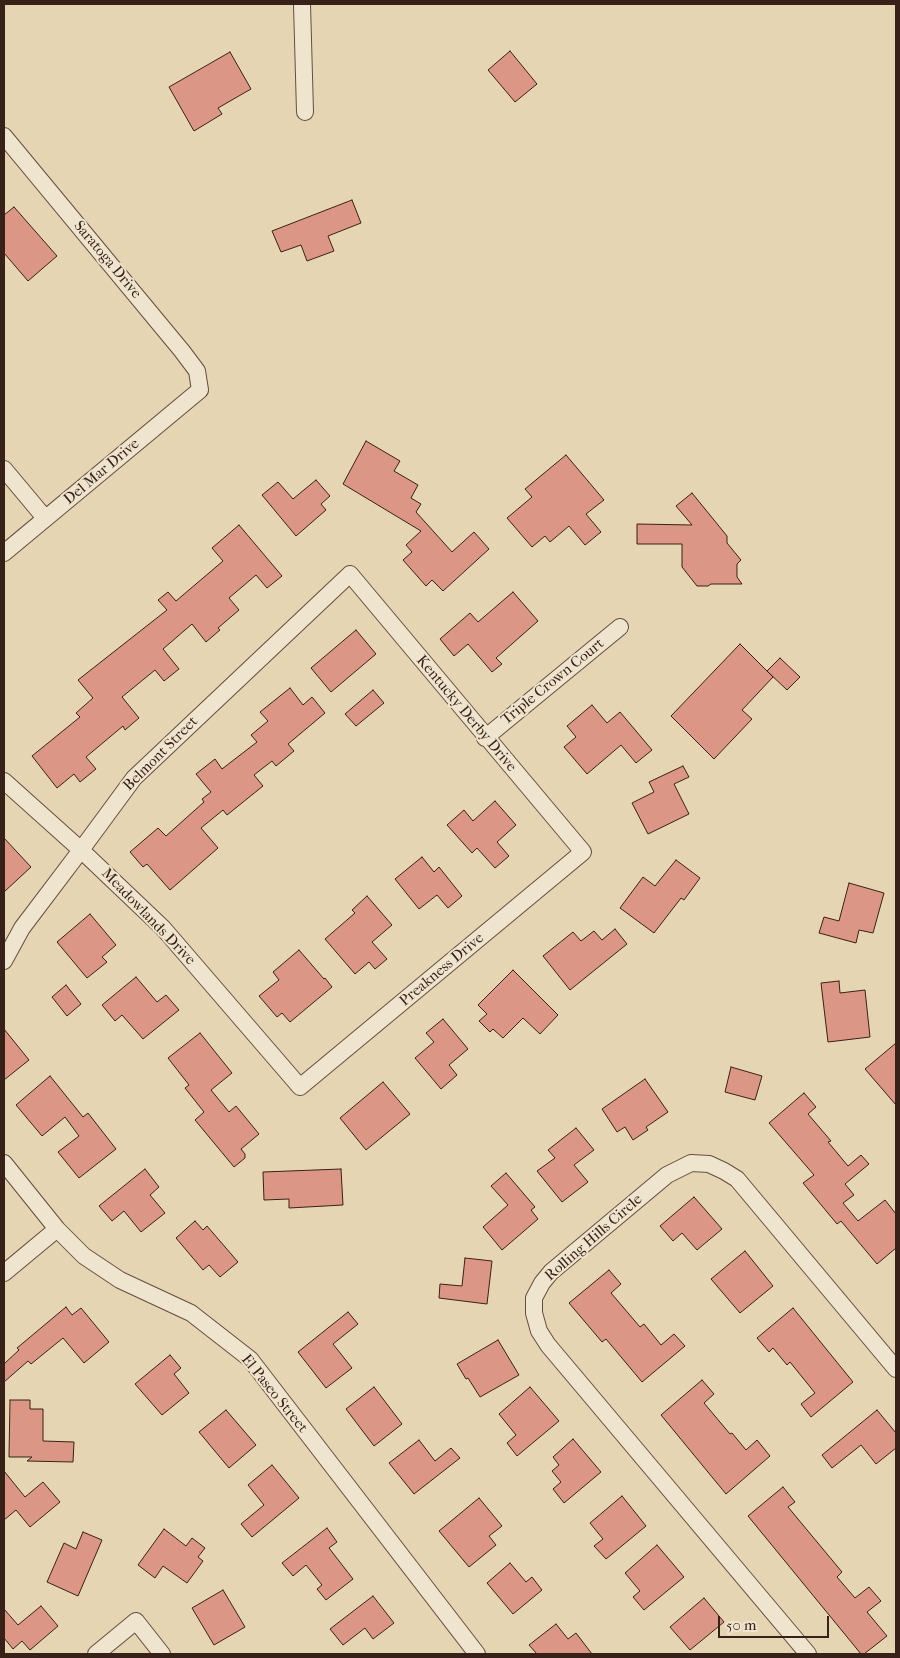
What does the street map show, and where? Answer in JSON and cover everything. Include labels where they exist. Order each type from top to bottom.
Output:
[{"type":"street","points":[[302,4],[305,112]]},
{"type":"street","name":"Saratoga Drive","points":[[4,136],[182,351],[197,371],[200,390]]},
{"type":"street","name":"Del Mar Drive","points":[[4,553],[200,390]]},
{"type":"street","points":[[4,469],[45,518]]},
{"type":"street","name":"Kentucky Derby Drive","points":[[350,574],[485,738],[583,852]]},
{"type":"street","name":"Belmont Street","points":[[4,961],[22,928],[134,778],[350,574]]},
{"type":"street","name":"Triple Crown Court","points":[[485,738],[620,627]]},
{"type":"street","name":"Meadowlands Drive","points":[[4,781],[81,850],[163,928],[300,1087]]},
{"type":"street","name":"Preakness Drive","points":[[300,1087],[583,852]]},
{"type":"street","name":"El Paseo Street","points":[[4,1163],[58,1229],[84,1256],[120,1280],[191,1313],[250,1360],[478,1654]]},
{"type":"street","name":"Rolling Hills Circle","points":[[808,1654],[548,1345],[539,1331],[534,1314],[534,1298],[542,1283],[551,1272],[667,1176],[691,1163],[709,1164],[737,1179],[896,1369]]},
{"type":"street","points":[[4,1273],[58,1229]]},
{"type":"street","points":[[96,1654],[136,1621],[162,1654]]},
{"type":"building","points":[[510,51],[537,84],[515,102],[488,70]]},
{"type":"building","points":[[230,52],[251,89],[218,108],[222,114],[194,131],[169,87]]},
{"type":"building","points":[[352,200],[361,223],[328,236],[334,251],[307,261],[301,245],[281,252],[272,231]]},
{"type":"building","points":[[14,207],[57,256],[28,281],[4,253],[4,215]]},
{"type":"building","points":[[366,441],[400,461],[394,471],[418,485],[411,498],[421,504],[416,512],[452,552],[474,532],[489,549],[443,591],[432,580],[426,586],[403,560],[412,552],[406,545],[421,531],[343,484]]},
{"type":"building","points":[[566,455],[604,500],[586,514],[601,532],[585,545],[569,526],[550,542],[545,536],[532,547],[507,518],[532,497],[525,489]]},
{"type":"building","points":[[316,480],[330,496],[321,504],[326,510],[296,536],[262,495],[278,482],[293,499]]},
{"type":"building","points":[[692,493],[727,536],[727,543],[741,560],[737,564],[737,577],[742,584],[697,586],[682,567],[682,544],[637,544],[637,524],[692,525],[676,506]]},
{"type":"building","points":[[239,525],[282,576],[267,588],[256,575],[229,598],[239,610],[218,628],[220,630],[206,642],[192,624],[163,649],[179,669],[164,681],[155,670],[122,697],[139,718],[125,730],[123,726],[86,757],[96,769],[80,782],[74,774],[57,788],[32,756],[80,717],[76,713],[93,698],[78,680],[167,610],[158,600],[168,592],[176,601],[223,561],[212,548]]},
{"type":"building","points":[[513,592],[538,621],[496,658],[502,664],[492,672],[468,644],[454,656],[440,639],[470,613],[478,622]]},
{"type":"building","points":[[356,630],[376,654],[331,692],[311,668]]},
{"type":"building","points":[[740,644],[773,677],[742,710],[752,719],[714,759],[671,716]]},
{"type":"building","points":[[780,658],[800,677],[787,690],[767,671]]},
{"type":"building","points":[[290,688],[303,705],[312,697],[325,713],[288,744],[294,751],[276,766],[272,761],[254,775],[263,786],[227,815],[223,810],[201,828],[218,848],[170,890],[147,864],[143,867],[130,852],[158,828],[166,836],[204,802],[202,799],[211,792],[196,774],[215,759],[222,769],[257,742],[251,735],[268,721],[260,712]]},
{"type":"building","points":[[373,690],[384,703],[356,726],[345,714]]},
{"type":"building","points":[[592,705],[607,723],[620,712],[652,750],[636,763],[621,745],[587,774],[564,747],[576,737],[567,726]]},
{"type":"building","points":[[683,766],[689,777],[674,784],[689,814],[648,834],[632,803],[654,792],[649,782]]},
{"type":"building","points":[[495,801],[516,825],[497,842],[509,856],[495,868],[477,848],[472,853],[447,825],[464,810],[473,821]]},
{"type":"building","points":[[4,838],[31,867],[4,892]]},
{"type":"building","points":[[422,857],[434,872],[439,867],[462,896],[448,908],[437,895],[419,909],[395,879]]},
{"type":"building","points":[[676,860],[700,878],[684,900],[681,898],[654,933],[620,908],[643,877],[655,886]]},
{"type":"building","points":[[849,883],[884,893],[873,933],[859,930],[856,943],[819,933],[824,917],[839,921]]},
{"type":"building","points":[[367,896],[392,925],[372,942],[387,959],[375,969],[369,962],[355,974],[325,939],[355,913],[352,910]]},
{"type":"building","points":[[90,914],[116,945],[102,957],[107,962],[87,978],[57,942]]},
{"type":"building","points":[[615,929],[627,944],[570,990],[543,956],[573,932],[581,941],[594,931],[602,940]]},
{"type":"building","points":[[299,950],[332,987],[290,1022],[282,1013],[277,1017],[259,996],[279,980],[273,972]]},
{"type":"building","points":[[513,970],[558,1015],[540,1034],[523,1018],[503,1038],[493,1029],[490,1032],[479,1021],[487,1014],[478,1005]]},
{"type":"building","points":[[136,977],[157,1002],[166,995],[179,1010],[143,1039],[122,1015],[115,1021],[102,1005]]},
{"type":"building","points":[[839,981],[840,993],[865,990],[870,1037],[828,1042],[821,983]]},
{"type":"building","points":[[66,985],[81,1004],[67,1016],[52,997]]},
{"type":"building","points":[[443,1019],[468,1049],[449,1065],[457,1075],[441,1089],[415,1058],[434,1042],[426,1033]]},
{"type":"building","points":[[4,1029],[29,1060],[4,1080]]},
{"type":"building","points":[[200,1033],[232,1073],[211,1090],[229,1112],[236,1106],[259,1134],[241,1149],[245,1154],[245,1158],[234,1167],[195,1120],[204,1112],[185,1088],[189,1085],[168,1058]]},
{"type":"building","points":[[896,1043],[896,1105],[865,1069]]},
{"type":"building","points":[[731,1067],[762,1076],[755,1100],[725,1092]]},
{"type":"building","points":[[50,1076],[83,1117],[88,1113],[116,1149],[79,1178],[58,1152],[79,1136],[65,1117],[42,1136],[16,1105]]},
{"type":"building","points":[[645,1079],[668,1112],[646,1127],[648,1130],[633,1140],[625,1127],[617,1132],[602,1109]]},
{"type":"building","points":[[383,1082],[410,1114],[366,1150],[340,1118]]},
{"type":"building","points":[[804,1093],[816,1107],[808,1114],[831,1141],[828,1142],[848,1166],[861,1155],[869,1164],[845,1184],[854,1195],[843,1203],[858,1221],[885,1200],[896,1214],[896,1248],[877,1264],[841,1221],[837,1224],[803,1183],[814,1175],[769,1123]]},
{"type":"building","points":[[576,1128],[594,1150],[574,1165],[588,1182],[562,1202],[537,1171],[555,1158],[548,1150]]},
{"type":"building","points":[[145,1169],[159,1187],[150,1195],[165,1213],[141,1232],[124,1211],[112,1221],[99,1206]]},
{"type":"building","points":[[341,1169],[343,1205],[289,1208],[289,1199],[264,1200],[263,1172]]},
{"type":"building","points":[[506,1173],[535,1207],[531,1210],[538,1219],[502,1250],[483,1227],[508,1205],[491,1186]]},
{"type":"building","points":[[694,1197],[722,1229],[697,1250],[682,1233],[673,1241],[660,1226]]},
{"type":"building","points":[[195,1221],[203,1230],[207,1226],[238,1262],[220,1277],[209,1265],[203,1270],[176,1238]]},
{"type":"building","points":[[745,1251],[773,1286],[740,1313],[711,1279]]},
{"type":"building","points":[[465,1258],[492,1261],[487,1304],[439,1298],[440,1284],[462,1286]]},
{"type":"building","points":[[609,1270],[621,1284],[611,1293],[640,1327],[644,1324],[661,1345],[674,1334],[685,1346],[642,1382],[606,1339],[602,1342],[569,1303]]},
{"type":"building","points":[[66,1307],[72,1315],[81,1308],[109,1342],[84,1363],[63,1338],[31,1364],[28,1361],[4,1382],[4,1364],[19,1350],[17,1348]]},
{"type":"building","points":[[793,1308],[853,1382],[811,1417],[801,1404],[815,1393],[790,1362],[787,1365],[773,1348],[769,1352],[757,1338]]},
{"type":"building","points":[[348,1312],[358,1324],[333,1344],[352,1368],[326,1388],[298,1352]]},
{"type":"building","points":[[498,1340],[519,1375],[480,1397],[457,1364]]},
{"type":"building","points":[[170,1355],[181,1368],[174,1374],[189,1393],[162,1415],[135,1384]]},
{"type":"building","points":[[702,1380],[714,1394],[704,1403],[730,1434],[732,1433],[746,1450],[757,1440],[770,1456],[726,1494],[661,1415]]},
{"type":"building","points":[[374,1387],[402,1424],[374,1446],[346,1409]]},
{"type":"building","points":[[530,1387],[559,1421],[517,1456],[507,1443],[516,1435],[499,1414]]},
{"type":"building","points":[[10,1400],[30,1400],[30,1409],[43,1409],[43,1441],[74,1442],[73,1462],[27,1461],[32,1457],[9,1457]]},
{"type":"building","points":[[226,1410],[256,1445],[229,1468],[199,1432]]},
{"type":"building","points":[[877,1410],[896,1433],[896,1448],[876,1464],[861,1445],[832,1468],[822,1455]]},
{"type":"building","points":[[573,1439],[601,1472],[564,1503],[553,1489],[561,1482],[552,1471],[559,1465],[553,1457]]},
{"type":"building","points":[[419,1440],[435,1461],[451,1448],[460,1458],[414,1494],[389,1463]]},
{"type":"building","points":[[272,1465],[299,1498],[252,1537],[241,1524],[264,1505],[248,1485]]},
{"type":"building","points":[[4,1471],[25,1497],[43,1482],[60,1502],[30,1527],[16,1510],[4,1520]]},
{"type":"building","points":[[783,1487],[795,1502],[788,1507],[842,1572],[837,1577],[855,1598],[869,1587],[881,1601],[867,1612],[887,1636],[864,1654],[861,1654],[748,1516]]},
{"type":"building","points":[[622,1496],[646,1526],[606,1559],[594,1546],[603,1539],[590,1523]]},
{"type":"building","points":[[479,1498],[502,1526],[489,1536],[496,1545],[469,1567],[439,1531]]},
{"type":"building","points":[[327,1528],[337,1542],[329,1548],[353,1579],[326,1600],[317,1589],[322,1585],[306,1565],[293,1576],[282,1563]]},
{"type":"building","points":[[164,1529],[186,1546],[192,1538],[205,1548],[198,1557],[203,1561],[187,1583],[163,1566],[155,1578],[138,1565]]},
{"type":"building","points":[[83,1532],[102,1540],[78,1596],[47,1582],[64,1543],[76,1549]]},
{"type":"building","points":[[657,1545],[684,1577],[644,1610],[633,1597],[640,1591],[625,1573]]},
{"type":"building","points":[[510,1563],[526,1582],[532,1577],[542,1590],[513,1614],[487,1583]]},
{"type":"building","points":[[223,1590],[245,1627],[214,1645],[192,1608]]},
{"type":"building","points":[[373,1596],[394,1623],[373,1639],[365,1628],[343,1645],[330,1629]]},
{"type":"building","points":[[704,1598],[724,1622],[690,1650],[670,1627]]},
{"type":"building","points":[[41,1606],[58,1626],[30,1650],[22,1641],[13,1649],[4,1638],[4,1609],[18,1625]]},
{"type":"building","points":[[556,1624],[568,1639],[576,1633],[592,1654],[537,1654],[529,1645]]}]
